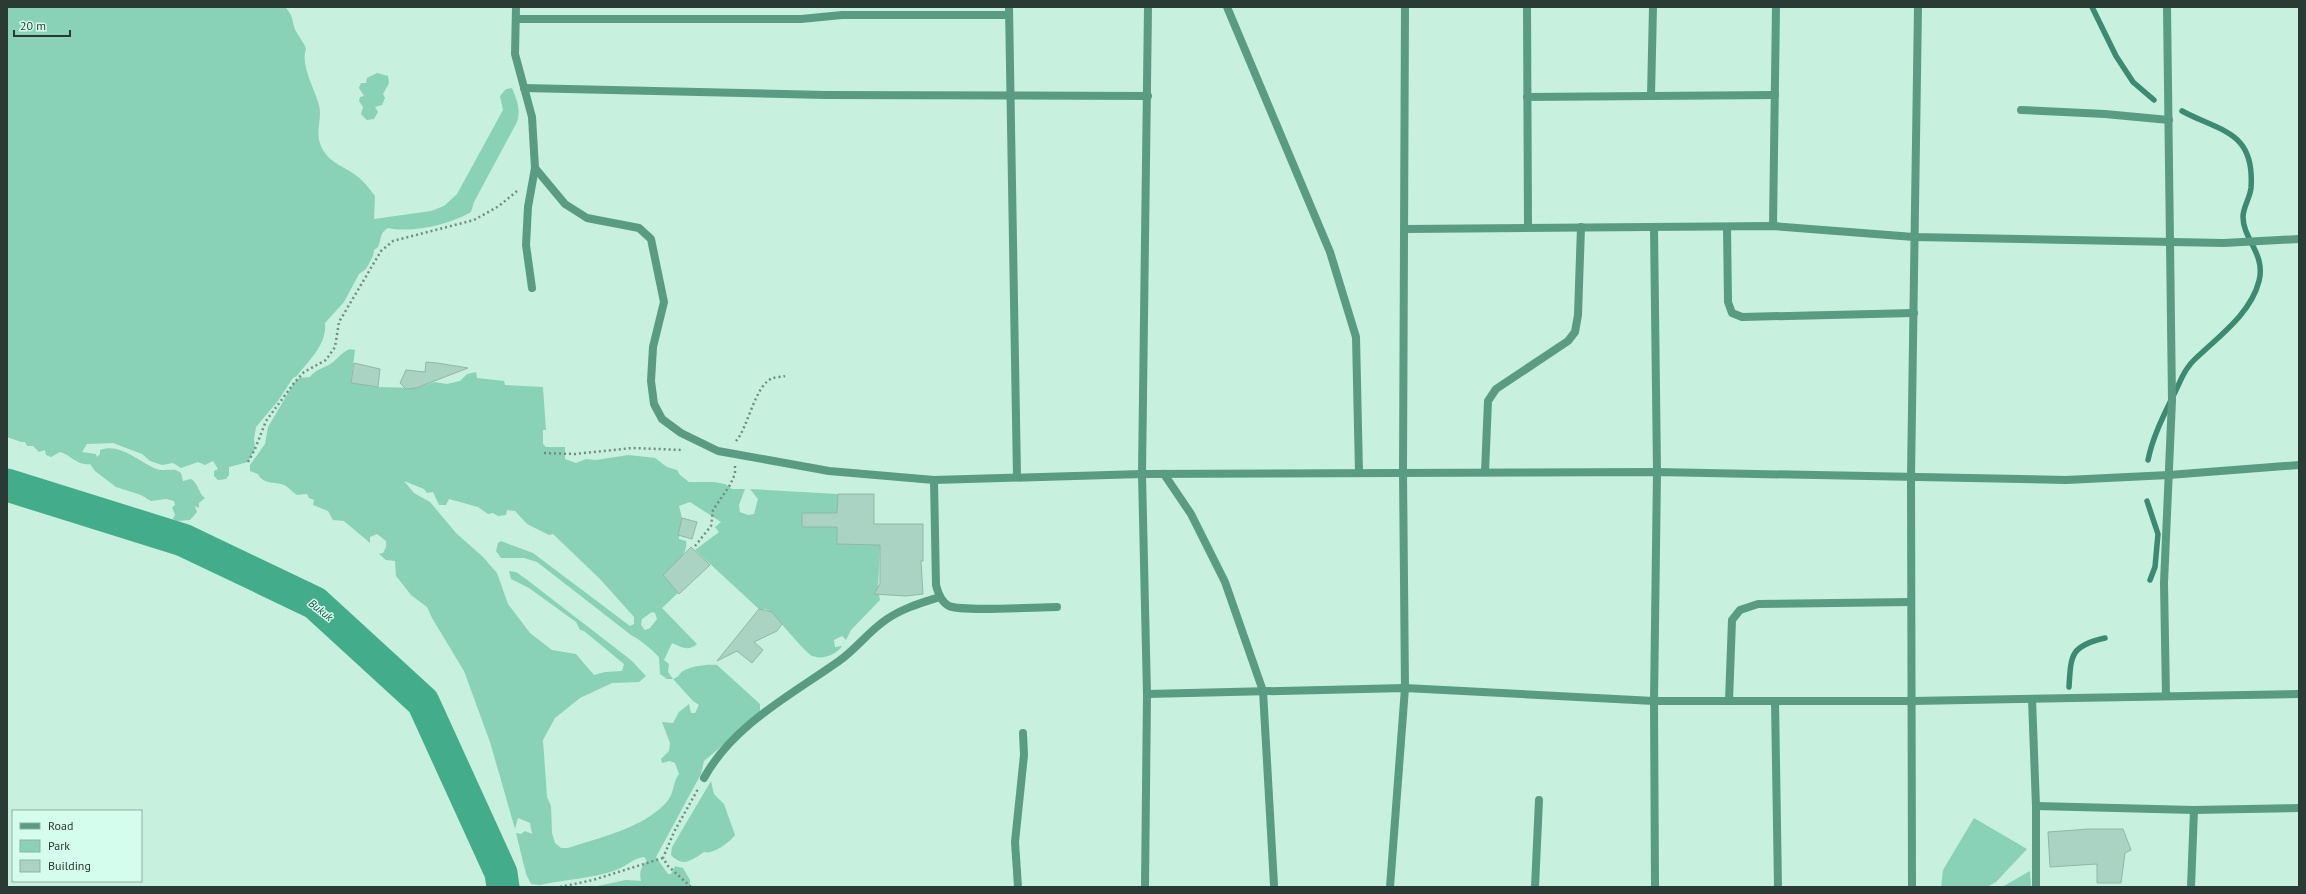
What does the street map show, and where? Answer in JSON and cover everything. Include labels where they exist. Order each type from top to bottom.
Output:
[{"type":"street","points":[[516,7],[515,54],[532,117],[535,168],[528,207],[526,245],[532,288]]},
{"type":"street","points":[[1145,887],[1147,694],[1142,474],[1148,7]]},
{"type":"street","points":[[1227,7],[1330,252],[1356,337],[1359,474]]},
{"type":"street","points":[[1390,887],[1405,688],[1403,472],[1405,7]]},
{"type":"street","points":[[1527,7],[1528,227]]},
{"type":"street","points":[[1651,96],[1653,7]]},
{"type":"street","points":[[1773,226],[1776,7]]},
{"type":"street","points":[[1912,887],[1911,476],[1918,7]]},
{"type":"street","points":[[2166,696],[2164,583],[2170,475],[2172,400],[2167,7]]},
{"type":"street","points":[[516,19],[801,19],[842,15],[1009,11],[1017,477]]},
{"type":"street","points":[[524,88],[818,95],[1010,94],[1148,96]]},
{"type":"street","points":[[1527,97],[1775,95]]},
{"type":"street","points":[[2021,110],[2169,116]]},
{"type":"street","points":[[535,168],[565,204],[587,218],[639,228],[651,239],[664,302],[653,347],[651,381],[654,404],[662,419],[681,433],[718,451],[829,470],[934,480],[1142,474],[1359,474],[1403,472],[1657,472],[2066,480],[2170,475],[2299,465]]},
{"type":"street","points":[[1405,229],[1773,226],[1914,237],[2231,243],[2299,239]]},
{"type":"street","points":[[1485,472],[1488,401],[1496,389],[1568,341],[1575,332],[1578,315],[1581,227]]},
{"type":"street","points":[[1654,227],[1657,472],[1654,701],[1655,887]]},
{"type":"street","points":[[1727,227],[1728,302],[1732,313],[1742,317],[1914,313]]},
{"type":"street","points":[[1164,474],[1191,514],[1225,582],[1263,691],[1274,886]]},
{"type":"street","points":[[934,480],[936,585],[940,598],[949,606],[964,608],[1057,607]]},
{"type":"street","points":[[704,778],[711,766],[734,740],[775,704],[841,660],[886,619],[912,605],[940,598]]},
{"type":"street","points":[[1729,701],[1732,620],[1740,610],[1758,604],[1911,602]]},
{"type":"street","points":[[1147,694],[1405,688],[1654,701],[1912,701],[2299,694]]},
{"type":"street","points":[[2032,699],[2036,806],[2036,887]]},
{"type":"street","points":[[1775,701],[1778,887]]},
{"type":"street","points":[[1018,887],[1014,842],[1024,755],[1023,733]]},
{"type":"street","points":[[1535,887],[1538,800]]},
{"type":"street","points":[[2036,806],[2194,810],[2299,808]]},
{"type":"street","points":[[2192,887],[2194,810]]},
{"type":"path","points":[[248,462],[255,450],[266,421],[294,383],[304,372],[326,360],[335,347],[339,322],[344,311],[376,258],[387,245],[393,241],[474,220],[499,206],[534,178]]},
{"type":"path","points":[[718,451],[735,442],[742,434],[748,417],[765,384],[772,378],[785,376]]},
{"type":"path","points":[[544,453],[581,454],[632,448],[688,450]]},
{"type":"path","points":[[694,546],[711,526],[713,510],[735,474],[736,454]]},
{"type":"path","points":[[560,887],[611,874],[663,858],[674,832],[704,778]]},
{"type":"path","points":[[663,858],[668,866],[691,887]]},
{"type":"green space","points":[[7,7],[285,7],[292,17],[295,29],[306,49],[306,70],[320,111],[318,134],[321,146],[331,160],[357,176],[366,184],[375,196],[374,219],[431,211],[444,206],[457,194],[503,110],[500,96],[506,89],[512,88],[518,105],[517,122],[474,202],[471,212],[452,221],[430,227],[419,229],[388,228],[383,232],[378,247],[374,250],[373,256],[366,269],[359,274],[344,302],[325,323],[323,338],[316,352],[297,376],[293,378],[278,401],[256,427],[254,439],[255,449],[248,462],[229,467],[229,475],[226,479],[218,480],[214,476],[214,471],[218,469],[213,461],[205,465],[198,462],[181,468],[173,463],[162,465],[150,461],[142,454],[113,443],[87,444],[82,452],[96,454],[97,457],[100,454],[100,450],[107,448],[121,450],[155,469],[176,470],[181,473],[183,481],[191,479],[194,481],[205,498],[199,503],[199,508],[195,506],[197,512],[190,520],[177,521],[173,519],[175,515],[172,507],[175,505],[174,501],[166,499],[151,501],[141,495],[116,487],[95,471],[90,464],[78,462],[60,452],[51,457],[46,455],[45,450],[39,452],[33,446],[27,446],[25,442],[7,437]]},
{"type":"green space","points":[[377,73],[388,76],[389,83],[383,94],[385,98],[382,105],[375,107],[378,112],[374,119],[367,120],[361,114],[363,107],[359,101],[360,97],[364,96],[359,88],[361,83],[366,83],[367,78]]},
{"type":"green space","points":[[347,350],[355,350],[351,382],[378,387],[416,388],[434,382],[447,384],[460,381],[467,374],[476,372],[477,378],[504,381],[505,385],[543,387],[546,430],[543,430],[543,444],[546,447],[565,447],[565,459],[576,463],[586,459],[596,460],[628,455],[655,458],[667,467],[677,470],[680,475],[689,482],[714,482],[725,484],[732,489],[745,489],[739,505],[740,512],[748,515],[754,514],[758,499],[750,489],[838,494],[837,513],[822,513],[823,526],[837,527],[838,544],[880,545],[878,589],[880,600],[851,630],[846,640],[842,636],[834,640],[835,647],[842,646],[836,652],[825,657],[816,657],[809,654],[804,649],[772,612],[765,609],[761,611],[695,550],[719,532],[715,527],[721,522],[690,502],[679,506],[682,518],[679,539],[686,541],[685,551],[679,560],[663,575],[679,592],[662,608],[697,644],[691,648],[688,648],[672,643],[664,660],[669,664],[668,672],[673,679],[683,671],[691,668],[704,665],[717,665],[760,704],[760,714],[704,761],[701,774],[656,857],[668,874],[671,874],[675,866],[683,868],[690,880],[690,887],[593,887],[626,880],[641,881],[641,870],[647,861],[644,857],[607,873],[540,885],[531,884],[526,874],[516,833],[521,834],[525,831],[532,834],[530,823],[518,818],[515,829],[490,742],[464,671],[427,607],[411,595],[396,576],[395,561],[386,560],[379,554],[383,553],[386,547],[386,541],[377,534],[370,537],[370,543],[344,521],[333,520],[328,511],[313,505],[314,500],[309,498],[307,494],[297,495],[286,486],[263,480],[258,474],[250,471],[250,465],[265,444],[268,427],[294,383],[299,378],[310,377],[317,370],[332,363]],"holes":[[[404,481],[424,489],[427,493],[433,492],[439,505],[446,505],[449,499],[478,507],[488,514],[493,513],[498,516],[506,515],[507,510],[515,511],[527,524],[549,535],[553,534],[600,579],[634,617],[634,624],[630,626],[533,553],[501,541],[498,543],[496,551],[501,558],[524,558],[537,562],[649,648],[659,657],[660,674],[667,679],[673,679],[693,701],[699,705],[695,713],[691,713],[689,704],[679,712],[673,723],[662,722],[670,743],[669,751],[661,759],[662,763],[670,761],[675,763],[679,774],[672,792],[665,804],[655,813],[632,826],[607,836],[568,848],[561,848],[555,843],[552,833],[551,806],[547,797],[543,740],[555,718],[580,698],[612,683],[639,682],[646,676],[631,660],[526,579],[516,572],[509,571],[511,579],[529,588],[576,622],[580,630],[584,631],[624,664],[622,671],[605,672],[594,675],[576,654],[552,650],[530,633],[508,604],[497,573],[483,557],[456,533],[430,502],[414,493]],[[652,612],[655,613],[657,619],[650,628],[645,630],[641,625],[642,619]]]},
{"type":"green space","points":[[711,781],[714,794],[724,804],[735,835],[725,844],[712,852],[704,852],[691,860],[684,862],[675,859],[671,855],[672,847]]},
{"type":"green space","points":[[1974,818],[2027,849],[1996,882],[1987,887],[1941,887],[1943,870]]},
{"type":"green space","points":[[2030,871],[2031,887],[2002,887]]},
{"type":"building","points":[[426,362],[468,368],[416,388],[406,389],[400,383],[406,370],[425,372]]},
{"type":"building","points":[[354,363],[380,369],[378,387],[351,383]]},
{"type":"building","points":[[838,494],[874,494],[874,524],[923,524],[923,561],[921,561],[923,594],[906,596],[874,594],[880,584],[880,545],[837,544],[837,527],[802,527],[802,513],[837,513]]},
{"type":"building","points":[[682,518],[697,522],[692,539],[678,535]]},
{"type":"building","points":[[691,547],[710,565],[679,594],[663,575]]},
{"type":"building","points":[[759,609],[772,612],[782,624],[777,631],[754,642],[763,650],[752,663],[737,651],[717,661]]},
{"type":"building","points":[[2089,829],[2123,829],[2131,850],[2125,853],[2121,883],[2097,883],[2097,864],[2050,867],[2048,832]]},
{"type":"waterway","points":[[2092,7],[2116,56],[2133,82],[2154,100]]},
{"type":"waterway","points":[[2148,460],[2160,424],[2185,372],[2193,362],[2230,327],[2245,310],[2256,291],[2260,271],[2257,255],[2246,232],[2243,217],[2251,188],[2251,169],[2247,155],[2241,144],[2233,136],[2182,111]]},
{"type":"waterway","name":"Bukuk","points":[[7,485],[183,540],[315,603],[423,702],[501,873],[503,887]]},
{"type":"waterway","points":[[2147,501],[2158,534],[2155,567],[2150,580]]},
{"type":"waterway","points":[[2069,687],[2072,660],[2075,654],[2085,645],[2105,638]]}]
